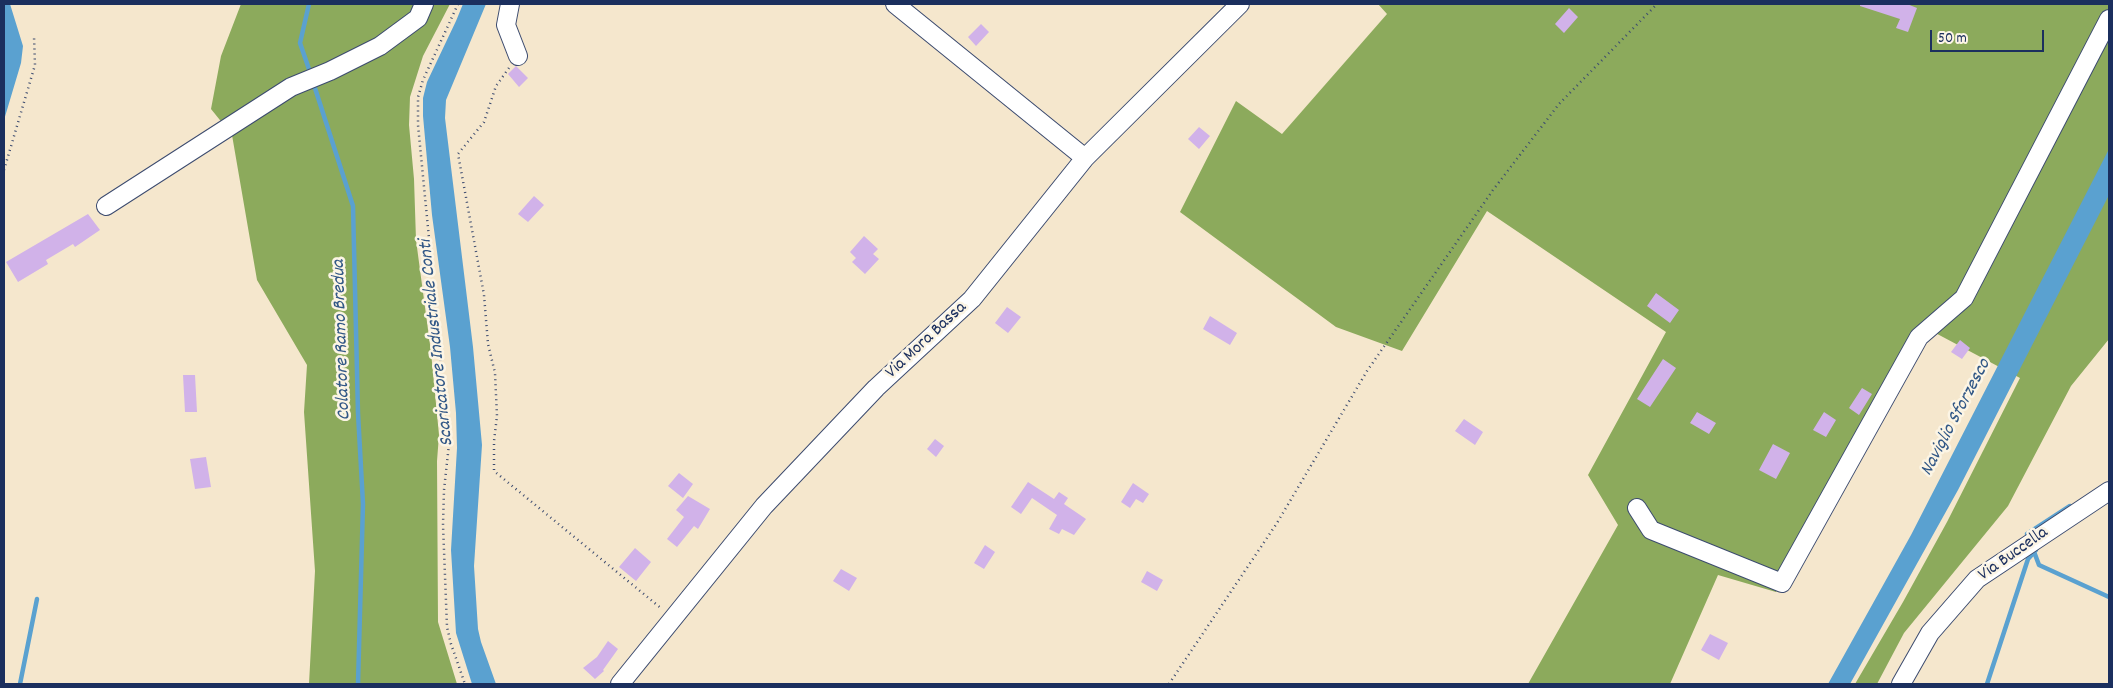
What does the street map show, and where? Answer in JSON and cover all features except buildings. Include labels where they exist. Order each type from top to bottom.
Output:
[{"type":"street","points":[[106,206],[291,87],[380,46],[418,18],[424,4]]},
{"type":"street","points":[[510,4],[506,25],[518,56]]},
{"type":"street","points":[[895,4],[1086,158]]},
{"type":"street","name":"Via Mora Bassa","points":[[620,684],[764,506],[876,388],[972,298],[1086,158],[1240,4]]},
{"type":"street","points":[[1637,508],[1650,530],[1782,583],[1919,337],[1964,298],[2109,19]]},
{"type":"street","name":"Via Buccella","points":[[1901,684],[1930,633],[1977,579],[2109,491]]},
{"type":"path","points":[[458,4],[423,80],[418,96],[418,125],[450,444],[444,490],[448,626],[451,644],[465,684]]},
{"type":"path","points":[[1169,684],[1277,523],[1367,371],[1493,190],[1559,104],[1657,4]]},
{"type":"path","points":[[4,170],[35,65],[34,36]]},
{"type":"path","points":[[518,56],[496,86],[484,122],[458,154],[484,295],[488,344],[495,373],[497,416],[494,441],[494,471],[673,618]]},
{"type":"green space","points":[[241,4],[450,4],[423,56],[410,97],[409,125],[414,179],[416,240],[431,352],[439,435],[437,461],[438,622],[457,684],[309,684],[315,571],[304,412],[307,365],[257,280],[232,135],[211,109],[221,56]]},
{"type":"green space","points":[[1378,4],[2109,4],[2109,339],[2071,386],[2008,506],[1904,633],[1877,684],[1855,684],[1947,522],[2020,378],[1926,328],[1776,592],[1718,575],[1670,684],[1528,684],[1618,525],[1588,475],[1666,332],[1487,211],[1402,351],[1336,327],[1180,212],[1236,101],[1282,134],[1387,14]]},
{"type":"water","points":[[4,4],[10,4],[23,46],[21,63],[4,120]]},
{"type":"water","points":[[463,4],[486,4],[446,100],[445,118],[473,347],[482,445],[474,566],[478,629],[496,684],[472,684],[456,633],[451,550],[457,448],[456,413],[450,347],[432,215],[423,116],[423,98],[427,82]]},
{"type":"water","points":[[2109,149],[2109,195],[1958,490],[1850,684],[1828,684],[1911,535]]},
{"type":"waterway","name":"Colatore Ramo Bredua","points":[[309,4],[300,43],[311,75]]},
{"type":"waterway","name":"Colatore Ramo Bredua","points":[[313,82],[353,206],[358,413],[363,504],[358,684]]},
{"type":"waterway","points":[[2029,540],[2027,534],[2070,506]]},
{"type":"waterway","points":[[2033,549],[2039,565],[2109,597]]},
{"type":"waterway","points":[[1987,684],[2028,559],[2036,550]]},
{"type":"waterway","points":[[20,684],[37,599]]},
{"type":"water label","name":"Scaricatore Industriale Conti","points":[[438,343]]},
{"type":"water label","name":"Naviglio Sforzesco","points":[[1957,418]]}]
